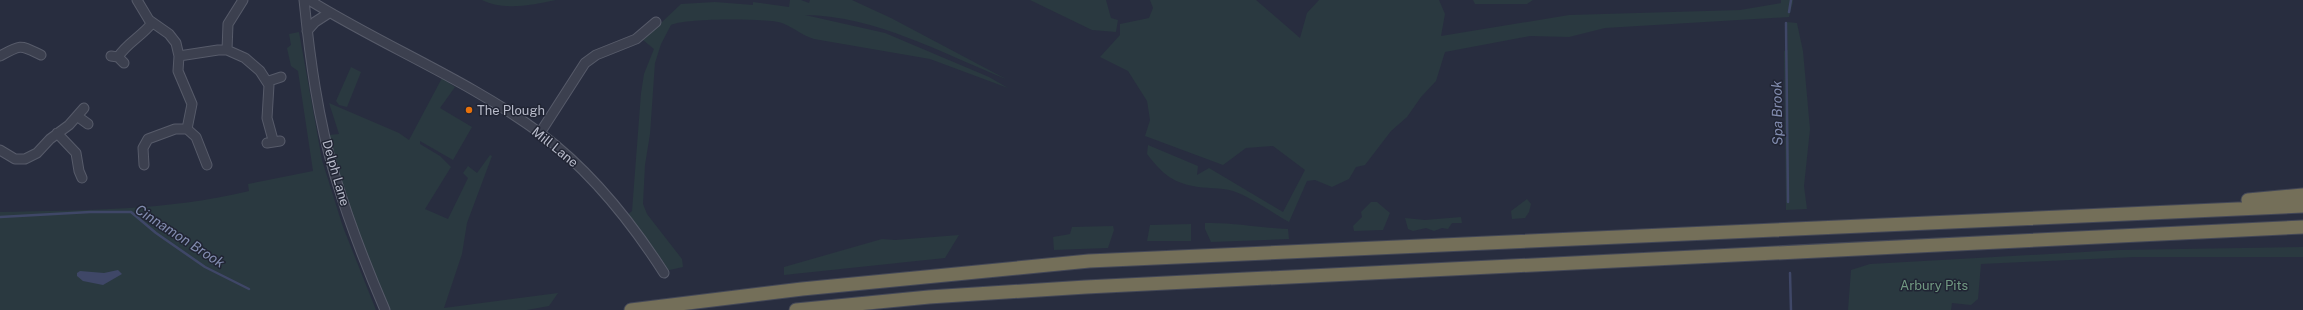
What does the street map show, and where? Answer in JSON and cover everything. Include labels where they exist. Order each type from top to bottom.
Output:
[{"type":"highway","points":[[2091,215],[2303,195]]},
{"type":"highway","points":[[631,310],[802,289],[1089,261],[2303,206]]},
{"type":"highway","points":[[796,310],[929,297],[1086,287],[2303,227]]},
{"type":"highway","points":[[2094,237],[2303,236]]},
{"type":"highway","points":[[891,310],[1086,287]]},
{"type":"street","points":[[137,0],[152,23],[172,37],[179,56],[178,71],[192,104],[187,129]]},
{"type":"street","points":[[227,50],[228,24],[243,0]]},
{"type":"street","points":[[304,0],[307,31]]},
{"type":"street","name":"Mill Lane","points":[[309,0],[329,13],[466,86],[540,133],[579,166],[609,197],[642,238],[664,273]]},
{"type":"street","points":[[307,31],[315,22],[329,13]]},
{"type":"street","points":[[540,133],[585,64],[596,55],[636,39],[656,22]]},
{"type":"street","points":[[118,59],[127,46],[142,36],[152,23]]},
{"type":"street","name":"Delph Lane","points":[[307,31],[319,111],[334,175],[359,247],[385,310]]},
{"type":"street","points":[[0,56],[22,47],[28,47],[43,56]]},
{"type":"street","points":[[179,56],[227,50],[245,58],[260,71],[269,82],[267,118],[273,141]]},
{"type":"street","points":[[269,82],[282,77]]},
{"type":"street","points":[[0,150],[12,158],[25,159],[36,153],[57,133],[69,125],[84,108]]},
{"type":"street","points":[[77,116],[88,124]]},
{"type":"street","points":[[145,165],[143,148],[148,138],[176,130],[187,129],[196,137],[208,166]]},
{"type":"street","points":[[57,133],[76,153],[80,175],[69,172]]},
{"type":"green space","points":[[482,0],[556,0],[528,5],[509,6]]},
{"type":"green space","points":[[790,0],[801,0],[809,3],[810,0],[852,0],[891,18],[1006,79],[933,48],[883,29],[831,17],[805,15],[885,33],[989,77],[1008,88],[930,59],[814,39],[782,23],[773,21],[708,20],[671,25],[661,44],[655,63],[650,134],[645,165],[643,204],[647,214],[682,259],[683,267],[665,271],[626,216],[632,211],[641,93],[644,74],[654,49],[643,40],[681,4],[715,2],[753,5],[753,2],[789,7]]},
{"type":"green space","points":[[1030,0],[1106,0],[1111,18],[1118,20],[1116,32],[1092,30]]},
{"type":"green space","points":[[1150,0],[1256,0],[1300,38],[1307,13],[1319,0],[1439,0],[1445,14],[1441,36],[1569,15],[1740,10],[1781,3],[1781,0],[1793,0],[1793,2],[1789,17],[1605,28],[1569,37],[1530,36],[1445,52],[1436,81],[1421,97],[1407,117],[1391,131],[1365,165],[1356,167],[1349,179],[1332,187],[1315,180],[1307,181],[1289,222],[1254,201],[1233,191],[1198,187],[1178,182],[1162,171],[1147,154],[1148,145],[1198,166],[1197,175],[1209,168],[1283,212],[1305,170],[1273,146],[1246,148],[1223,165],[1145,136],[1150,120],[1147,101],[1128,71],[1100,57],[1120,35],[1120,24],[1149,18],[1153,8]]},
{"type":"green space","points":[[1473,0],[1533,0],[1527,4],[1475,4]]},
{"type":"green space","points":[[1787,22],[1797,23],[1803,51],[1810,129],[1804,186],[1807,209],[1786,210],[1784,51],[1788,50]]},
{"type":"green space","points":[[299,32],[322,160],[343,227],[376,310],[0,310],[0,212],[125,208],[156,206],[218,198],[249,191],[248,184],[313,171],[298,71],[291,66],[287,48],[291,45],[289,34]]},
{"type":"green space","points":[[351,67],[361,72],[347,107],[339,105],[336,101]]},
{"type":"green space","points":[[442,78],[455,87],[440,108],[472,127],[453,160],[420,141],[420,144],[440,156],[451,167],[425,209],[448,219],[468,178],[463,173],[468,166],[477,173],[490,155],[492,156],[467,223],[462,254],[444,308],[558,293],[549,306],[527,310],[389,310],[348,211],[329,135],[339,134],[329,103],[399,133],[409,140]]},
{"type":"green space","points":[[1527,199],[1531,204],[1529,212],[1525,218],[1512,219],[1511,211]]},
{"type":"green space","points":[[1371,202],[1377,202],[1390,213],[1383,230],[1354,231],[1353,226],[1362,217],[1361,212]]},
{"type":"green space","points":[[1461,217],[1462,223],[1452,223],[1448,229],[1442,228],[1434,231],[1426,228],[1413,231],[1408,229],[1405,218],[1425,220]]},
{"type":"green space","points":[[1205,223],[1226,223],[1288,229],[1289,239],[1211,242],[1205,229]]},
{"type":"green space","points":[[1191,224],[1191,241],[1147,241],[1150,225]]},
{"type":"green space","points":[[1113,226],[1114,230],[1108,248],[1054,250],[1053,237],[1070,234],[1072,227]]},
{"type":"green space","points":[[959,235],[945,258],[784,275],[784,267],[882,239],[895,240]]},
{"type":"green space","name":"Arbury Pits","points":[[2303,247],[2303,257],[2135,257],[1981,264],[1978,299],[1971,305],[1952,303],[1951,310],[1848,310],[1851,270],[1870,264],[2119,250]]},
{"type":"water","points":[[118,270],[122,274],[103,285],[83,281],[77,276],[77,273],[80,271],[104,273]]},
{"type":"waterway","name":"Spa Brook","points":[[1789,12],[1791,0]]},
{"type":"waterway","name":"Spa Brook","points":[[1786,23],[1788,202]]},
{"type":"waterway","name":"Cinnamon Brook","points":[[0,217],[90,212],[131,212],[156,233],[205,267],[249,289]]},
{"type":"waterway","name":"Spa Brook","points":[[1790,273],[1791,310]]},
{"type":"place","name":"The Plough","points":[[469,110]]}]
